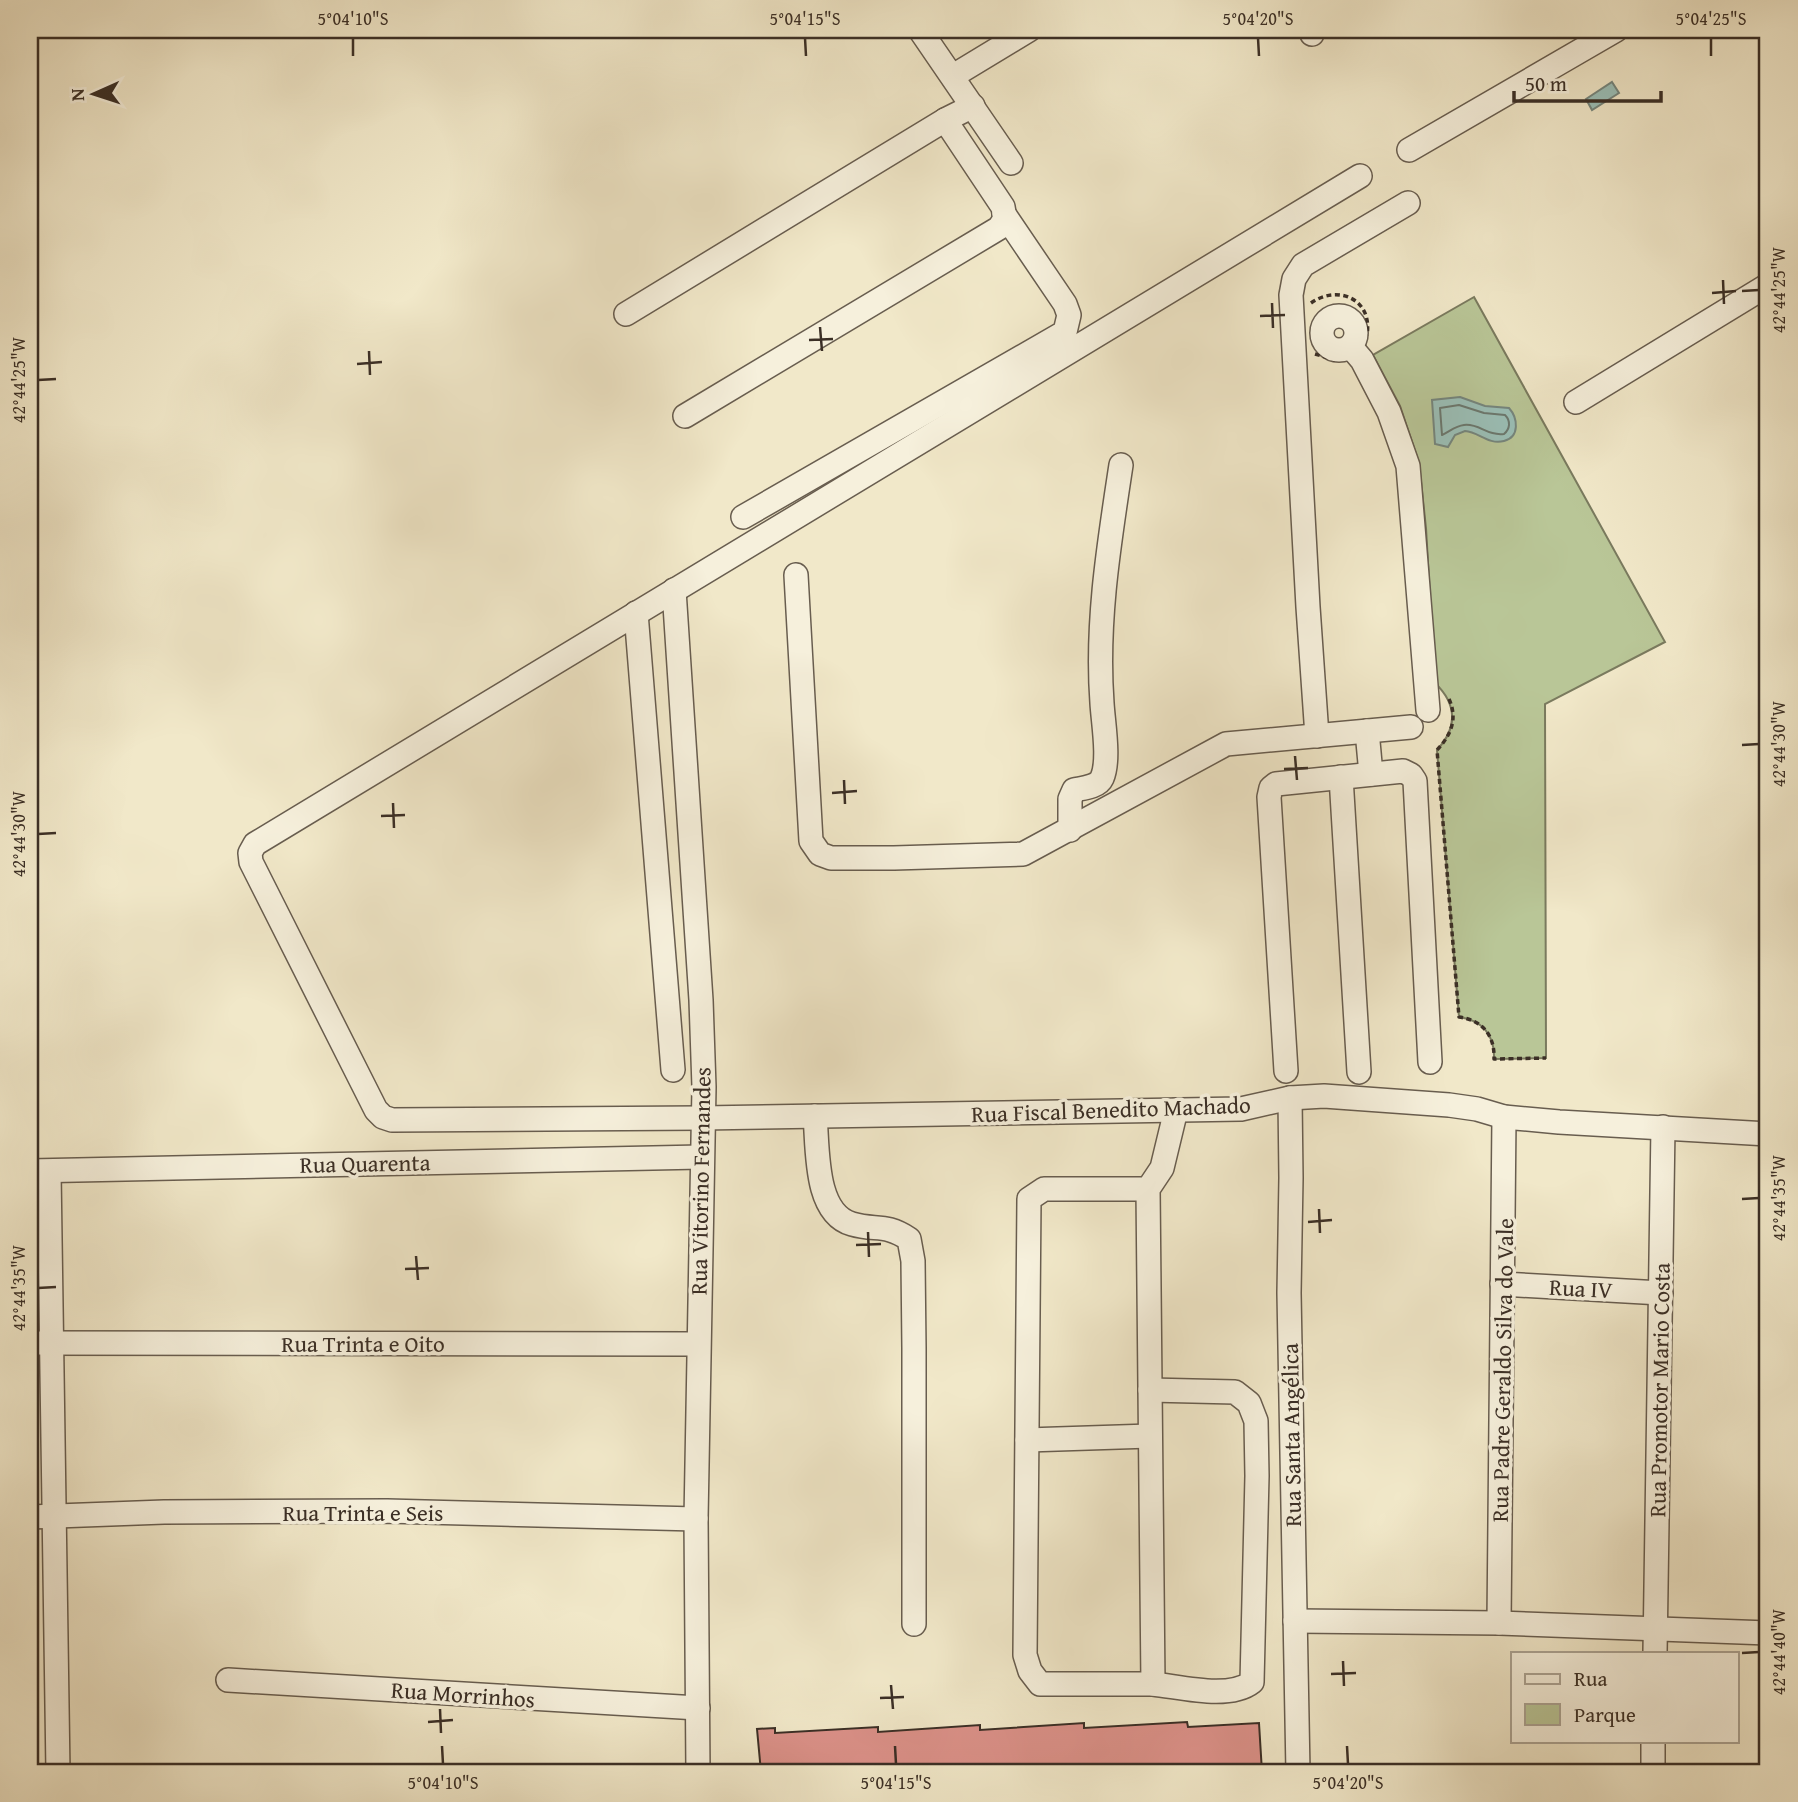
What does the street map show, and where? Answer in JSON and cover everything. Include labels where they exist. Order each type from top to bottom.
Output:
[{"type":"street","points":[[920,30],[1011,163]]},
{"type":"street","points":[[953,76],[1029,30]]},
{"type":"street","points":[[1409,150],[1616,30]]},
{"type":"street","points":[[626,314],[972,106]]},
{"type":"street","points":[[685,416],[999,228],[1004,219],[1003,207],[945,120]]},
{"type":"street","points":[[673,1070],[636,613],[1360,176]]},
{"type":"street","points":[[1317,736],[1291,295],[1294,279],[1303,265],[1408,203]]},
{"type":"street","points":[[743,517],[1065,332],[1069,315],[1065,304],[1004,214]]},
{"type":"street","points":[[1576,402],[1768,285]]},
{"type":"street","points":[[1353,349],[1362,360],[1390,412],[1408,466],[1428,710]]},
{"type":"street","points":[[1070,830],[1070,799],[1074,790],[1097,784],[1102,778],[1105,760],[1099,651],[1121,465]]},
{"type":"street","points":[[796,575],[811,842],[820,854],[831,858],[1023,853],[1226,744],[1410,727]]},
{"type":"street","name":"Rua Vitorino Fernandes","points":[[674,590],[701,1000],[704,1087],[697,1344],[698,1772]]},
{"type":"street","name":"Rua Fiscal Benedito Machado","points":[[636,613],[256,844],[250,853],[251,862],[376,1110],[383,1117],[392,1120],[702,1118],[1176,1110],[1241,1108],[1290,1098],[1324,1096],[1450,1095],[1478,1099],[1504,1117],[1768,1134]]},
{"type":"street","points":[[1367,731],[1371,774]]},
{"type":"street","points":[[1286,1071],[1269,797],[1271,788],[1276,784],[1403,771],[1415,781],[1430,1062]]},
{"type":"street","points":[[1341,777],[1359,1072]]},
{"type":"street","name":"Rua Santa Angélica","points":[[1290,1098],[1292,1178],[1289,1293],[1298,1772]]},
{"type":"street","points":[[1153,1684],[1148,1189],[1162,1168],[1176,1110]]},
{"type":"street","points":[[815,1116],[821,1182],[832,1211],[850,1223],[894,1229],[909,1239],[913,1261],[914,1624]]},
{"type":"street","name":"Rua Padre Geraldo Silva do Vale","points":[[1499,1623],[1504,1117]]},
{"type":"street","name":"Rua Promotor Mario Costa","points":[[1655,1652],[1663,1127]]},
{"type":"street","name":"Rua Quarenta","points":[[39,1171],[701,1157]]},
{"type":"street","points":[[39,1171],[40,1342],[54,1516],[58,1772]]},
{"type":"street","points":[[1148,1189],[1044,1189],[1029,1199],[1025,1654],[1030,1671],[1040,1684],[1153,1684],[1223,1692],[1244,1689],[1252,1682],[1257,1476],[1256,1422],[1250,1403],[1234,1392],[1150,1390]]},
{"type":"street","name":"Rua IV","points":[[1502,1284],[1661,1293]]},
{"type":"street","name":"Rua Trinta e Oito","points":[[40,1342],[697,1344]]},
{"type":"street","points":[[1027,1440],[1150,1436]]},
{"type":"street","name":"Rua Trinta e Seis","points":[[30,1517],[164,1512],[387,1511],[696,1520]]},
{"type":"street","points":[[1295,1621],[1499,1623],[1768,1633]]},
{"type":"street","name":"Rua Morrinhos","points":[[229,1680],[698,1708]]},
{"type":"street","points":[[1653,1742],[1653,1772]]},
{"type":"path","points":[[1310,304],[1328,294],[1339,293],[1349,297],[1364,311],[1368,321],[1353,349],[1320,357],[1310,351]]},
{"type":"path","points":[[1445,692],[1451,703],[1452,729],[1437,750],[1459,1017],[1478,1023],[1486,1030],[1494,1049],[1494,1059],[1546,1058]]},
{"type":"green space","points":[[1474,297],[1665,642],[1545,704],[1546,1058],[1494,1059],[1492,1043],[1485,1030],[1474,1021],[1459,1017],[1437,750],[1449,733],[1451,708],[1448,699],[1435,683],[1426,528],[1419,463],[1400,406],[1373,355]]},
{"type":"water","points":[[1612,82],[1619,93],[1592,110],[1586,99]]},
{"type":"water","points":[[1460,397],[1485,406],[1509,408],[1516,422],[1513,436],[1498,442],[1465,431],[1455,435],[1448,447],[1435,444],[1432,400]]},
{"type":"building","points":[[1187,1722],[1188,1727],[1259,1723],[1262,1772],[761,1772],[757,1729],[775,1728],[775,1733],[878,1727],[878,1732],[980,1725],[980,1730],[1084,1723],[1084,1728]]}]
